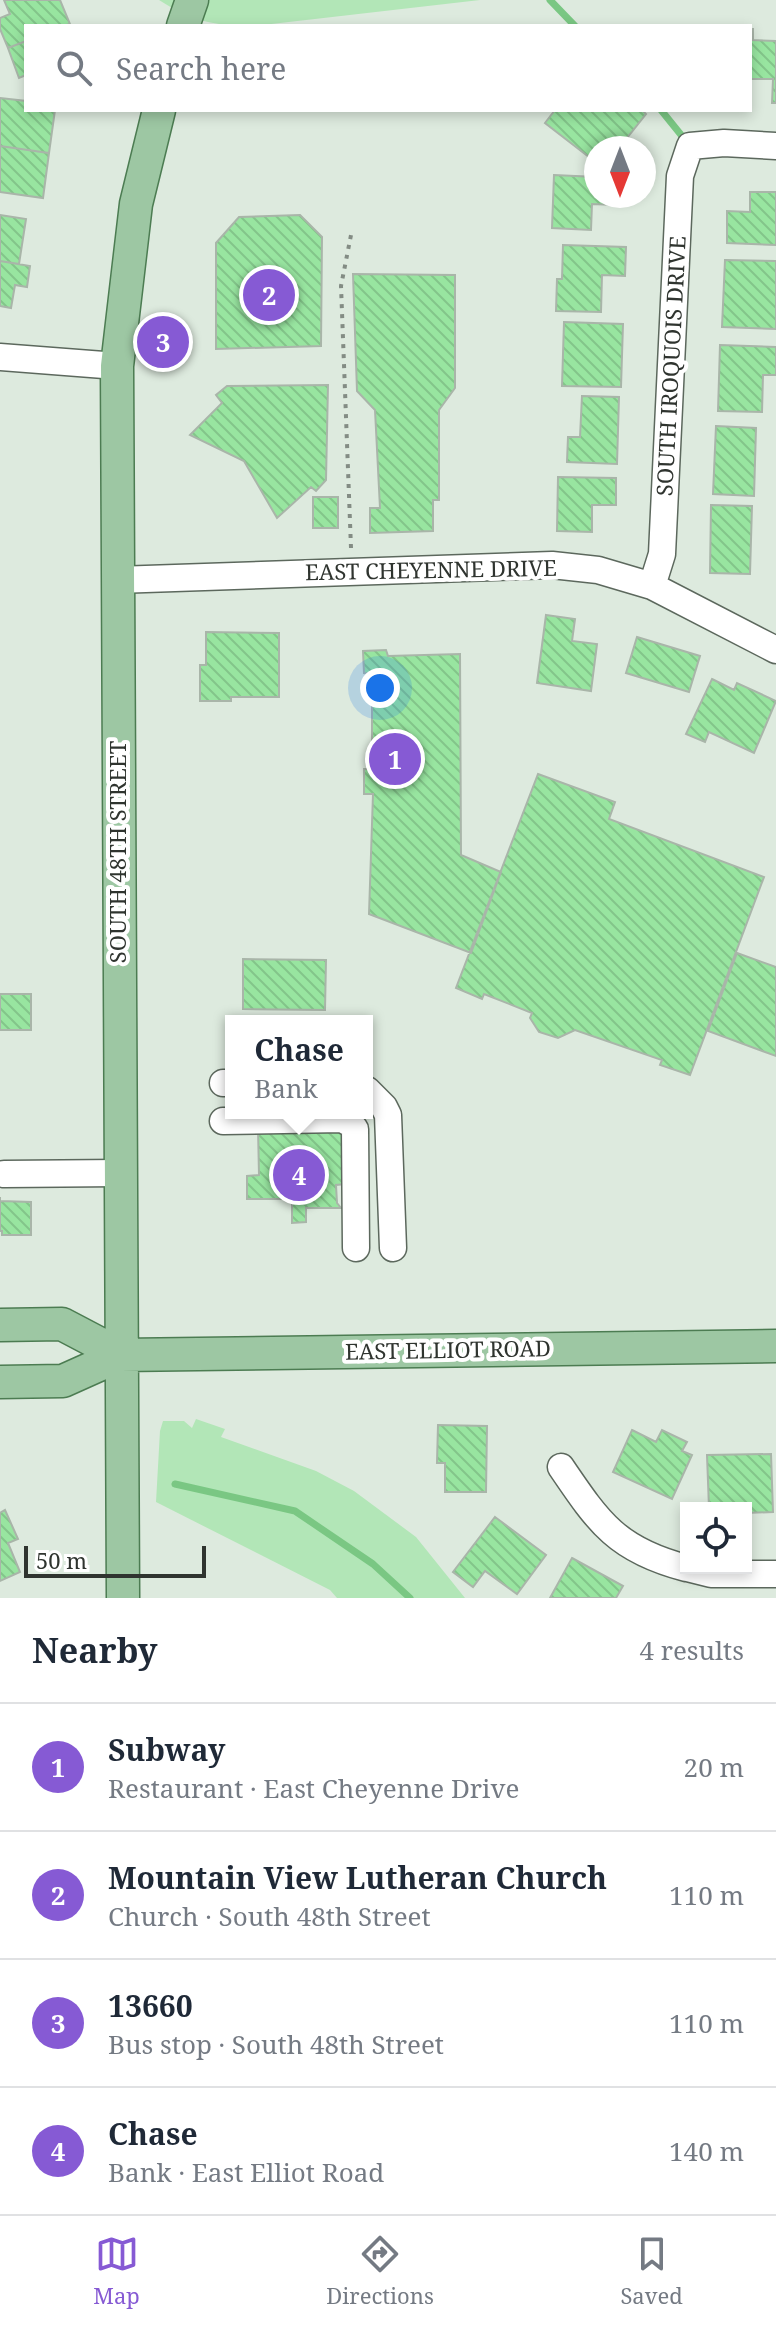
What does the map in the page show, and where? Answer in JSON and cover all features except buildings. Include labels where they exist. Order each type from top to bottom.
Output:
[{"type":"main road","points":[[184,24],[192,0]]},
{"type":"main road","name":"SOUTH 48TH STREET","points":[[123,1598],[117,366],[136,204],[159,112]]},
{"type":"main road","name":"EAST ELLIOT ROAD","points":[[0,1325],[62,1324],[121,1355]]},
{"type":"main road","name":"EAST ELLIOT ROAD","points":[[0,1382],[63,1381],[121,1355],[776,1346]]},
{"type":"street","name":"SOUTH IROQUOIS DRIVE","points":[[652,586],[662,554],[680,176],[690,146],[724,143],[776,146]]},
{"type":"street","points":[[0,357],[117,366]]},
{"type":"street","name":"EAST CHEYENNE DRIVE","points":[[116,580],[552,565],[598,570],[652,586],[776,650]]},
{"type":"street","points":[[373,1096],[388,1115],[374,1248]]},
{"type":"street","points":[[373,1113],[376,1117],[374,1248]]},
{"type":"street","points":[[342,1119],[355,1129],[374,1248]]},
{"type":"street","points":[[362,1119],[366,1124],[374,1248]]},
{"type":"street","points":[[4,1174],[120,1173]]},
{"type":"street","points":[[561,1467],[593,1514],[620,1539],[655,1560],[680,1566]]},
{"type":"street","points":[[752,1574],[776,1574]]},
{"type":"path","points":[[352,230],[341,286],[352,571]]},
{"type":"green space","points":[[159,0],[480,0],[270,24],[220,24],[182,13]]},
{"type":"green space","points":[[196,1419],[225,1429],[221,1437],[316,1471],[354,1491],[416,1537],[465,1598],[337,1598],[330,1590],[156,1502],[163,1421],[184,1421],[192,1428]]},
{"type":"waterway","points":[[550,0],[573,24]]},
{"type":"waterway","points":[[663,112],[686,141]]},
{"type":"waterway","points":[[175,1484],[295,1511],[373,1564],[410,1598]]},
{"type":"place","name":"Mountain View Lutheran Church","points":[[269,295]]},
{"type":"place","name":"13660","points":[[163,342]]},
{"type":"place","name":"Subway","points":[[395,759]]},
{"type":"place","name":"Chase","points":[[299,1175]]}]
